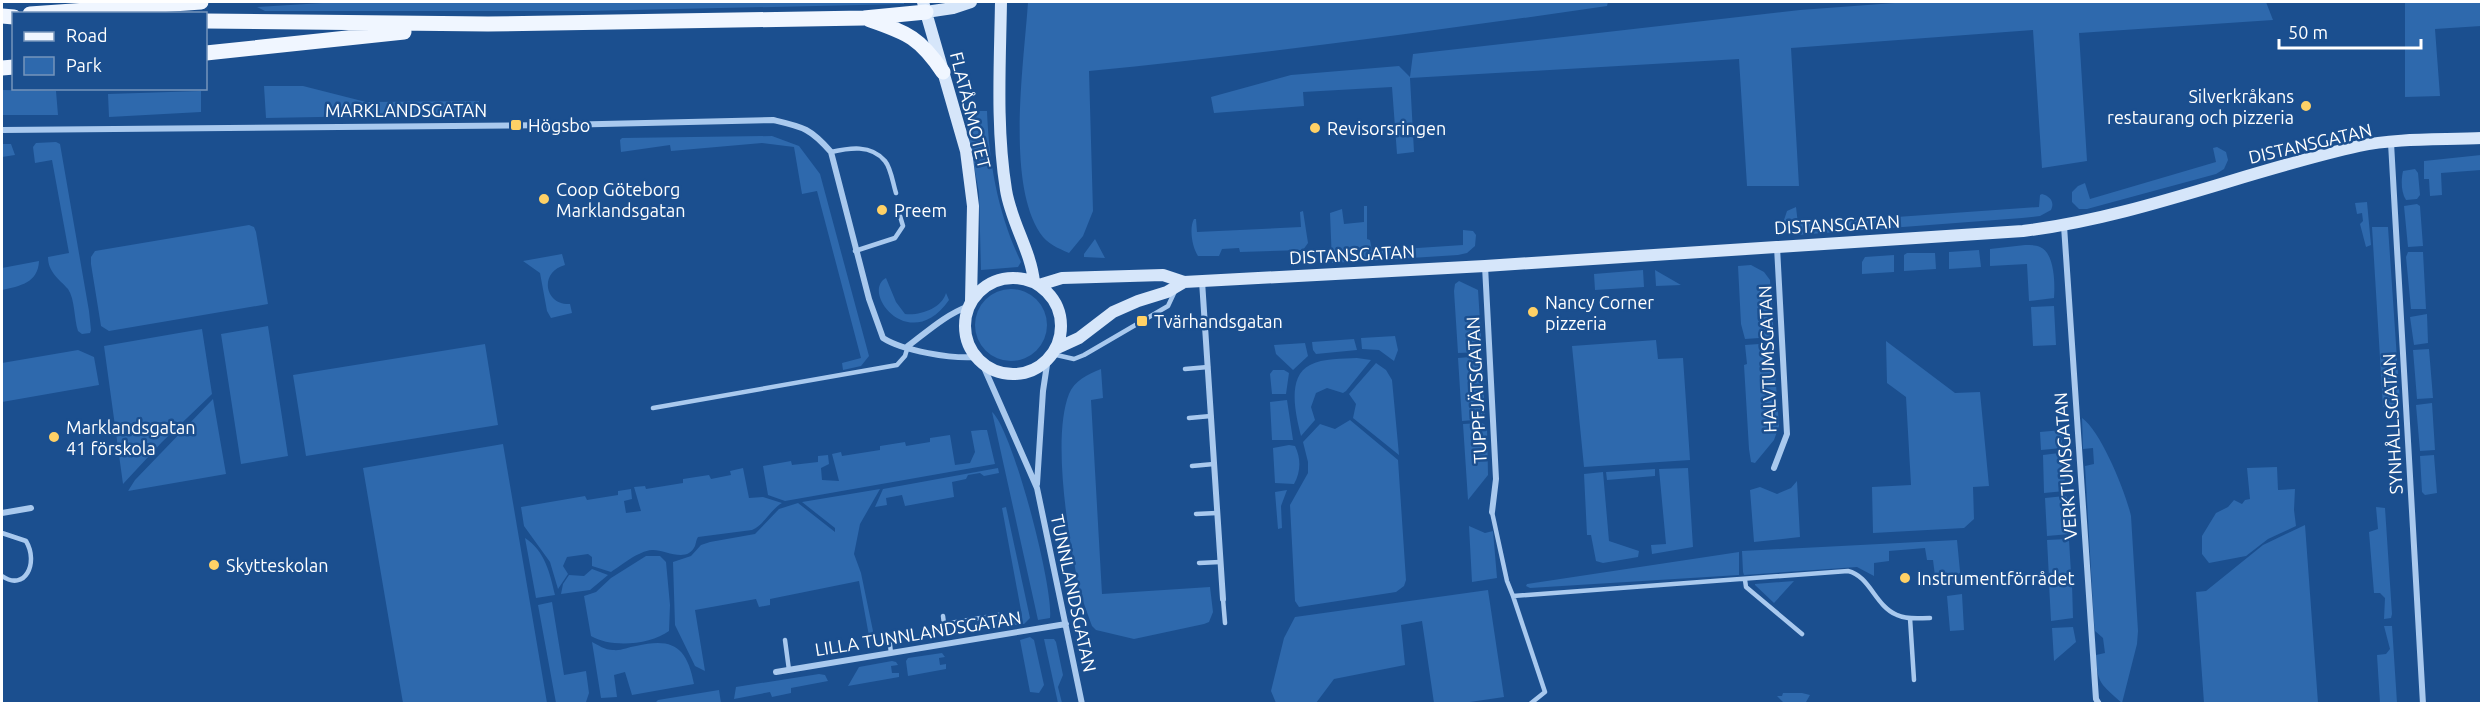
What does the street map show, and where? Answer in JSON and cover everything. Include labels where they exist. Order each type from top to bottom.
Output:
[{"type":"main road","points":[[58,12],[201,2]]},
{"type":"main road","points":[[207,21],[488,24],[864,18],[924,7]]},
{"type":"main road","points":[[864,18],[900,30],[916,39],[939,62]]},
{"type":"main road","points":[[207,53],[299,41],[488,24]]},
{"type":"street","points":[[924,7],[953,8],[971,2]]},
{"type":"street","name":"FLATÅSMOTET","points":[[1001,2],[999,114],[1006,192],[1013,221],[1032,267],[1036,284],[1047,292],[1058,309],[1061,329],[1052,354]]},
{"type":"street","name":"FLATÅSMOTET","points":[[924,7],[966,151],[974,206],[970,304],[965,319],[965,333],[969,346],[979,360]]},
{"type":"street","name":"MARKLANDSGATAN","points":[[2,130],[559,125],[773,120],[801,126],[816,134],[831,152]]},
{"type":"street","name":"DISTANSGATAN","points":[[1052,354],[1079,338],[1113,312],[1180,284],[1202,280],[1485,266],[2024,231],[2064,226],[2152,205],[2299,161],[2360,146],[2481,138]]},
{"type":"street","name":"SYNHÅLLSGATAN","points":[[2391,143],[2423,704]]},
{"type":"street","points":[[831,152],[855,251],[880,333],[889,341],[926,353],[979,360],[1002,373],[1016,374],[1037,368],[1052,354]]},
{"type":"street","name":"VERKTUMSGATAN","points":[[2064,226],[2096,699],[2099,704]]},
{"type":"street","name":"HALVTUMSGATAN","points":[[1774,468],[1787,434],[1777,246]]},
{"type":"street","name":"TUPPFJÄTSGATAN","points":[[1485,266],[1496,479],[1492,512]]},
{"type":"street","name":"DISTANSGATAN","points":[[1036,284],[1062,278],[1163,275],[1180,284]]},
{"type":"street","points":[[908,346],[938,322],[970,304],[980,290],[999,280],[1013,278],[1036,284]]},
{"type":"street","points":[[1202,280],[1223,599]]},
{"type":"street","name":"TUNNLANDSGATAN","points":[[1037,488],[1043,391],[1052,354]]},
{"type":"street","name":"TUNNLANDSGATAN","points":[[979,360],[1037,488],[1082,704]]},
{"type":"street","points":[[2,513],[31,508]]},
{"type":"street","name":"LILLA TUNNLANDSGATAN","points":[[776,672],[1065,624]]},
{"type":"lane","points":[[831,152],[855,147],[869,150],[885,161],[896,193]]},
{"type":"lane","points":[[855,251],[895,238],[903,226],[900,216]]},
{"type":"lane","points":[[1052,354],[1074,358],[1100,347],[1168,306],[1180,284]]},
{"type":"lane","points":[[653,408],[897,365],[905,356],[908,346]]},
{"type":"lane","points":[[1185,369],[1208,367]]},
{"type":"lane","points":[[1189,418],[1211,416]]},
{"type":"lane","points":[[1192,466],[1214,464]]},
{"type":"lane","points":[[1492,512],[1507,581],[1545,692],[1530,704]]},
{"type":"lane","points":[[1196,514],[1217,513]]},
{"type":"lane","points":[[2,533],[26,541],[33,556],[32,565],[23,578],[7,580],[2,576]]},
{"type":"lane","points":[[1199,563],[1220,562]]},
{"type":"lane","points":[[1513,596],[1848,572],[1861,576],[1877,599],[1896,615],[1930,618]]},
{"type":"lane","points":[[1746,580],[1746,587],[1802,633]]},
{"type":"lane","points":[[1223,599],[1225,623]]},
{"type":"lane","points":[[943,616],[944,624],[999,615]]},
{"type":"lane","points":[[1910,618],[1914,680]]},
{"type":"lane","points":[[889,637],[891,653]]},
{"type":"lane","points":[[785,640],[789,670]]},
{"type":"green space","points":[[339,2],[904,2],[904,4],[587,11],[265,11],[257,7]]},
{"type":"green space","points":[[1028,2],[1608,2],[1607,6],[1413,33],[1089,71],[1093,211],[1083,236],[1069,253],[1049,243],[1040,233],[1030,211],[1023,184],[1020,121]]},
{"type":"green space","points":[[1908,2],[2266,2],[2273,20],[2079,33],[2087,161],[2042,168],[2033,30],[1791,48],[1799,186],[1747,186],[1739,59],[1410,78],[1414,152],[1397,154],[1392,87],[1303,92],[1304,106],[1214,113],[1211,97],[1291,75],[1399,66],[1410,77],[1413,54],[1800,10]]},
{"type":"green space","points":[[2405,2],[2481,2],[2481,26],[2435,29],[2440,96],[2405,97]]},
{"type":"green space","points":[[264,86],[303,86],[366,102],[479,101],[478,114],[266,118]]},
{"type":"green space","points":[[2,90],[56,91],[58,115],[2,115]]},
{"type":"green space","points":[[201,91],[201,112],[109,117],[108,94]]},
{"type":"green space","points":[[964,111],[987,111],[996,188],[1006,225],[1021,262],[1018,267],[981,270],[979,193]]},
{"type":"green space","points":[[772,136],[799,146],[820,174],[869,356],[861,366],[843,370],[842,363],[861,358],[817,191],[802,194],[794,147],[762,143],[671,151],[670,145],[621,152],[620,140],[622,138]]},
{"type":"green space","points":[[56,142],[60,144],[89,311],[90,333],[82,334],[78,331],[70,293],[55,275],[48,262],[48,257],[69,253],[52,160],[35,163],[33,147],[36,143]]},
{"type":"green space","points":[[2,144],[11,144],[15,155],[2,157]]},
{"type":"green space","points":[[2217,147],[2226,152],[2228,160],[2224,169],[2216,174],[2087,209],[2079,209],[2072,202],[2072,192],[2085,183],[2090,199],[2216,162],[2213,148]]},
{"type":"green space","points":[[2481,155],[2481,170],[2441,173],[2442,195],[2430,196],[2429,179],[2424,179],[2424,161]]},
{"type":"green space","points":[[2415,169],[2418,173],[2420,195],[2417,199],[2406,200],[2402,186],[2403,171]]},
{"type":"green space","points":[[2042,194],[2049,198],[2052,204],[2051,210],[2040,216],[1797,235],[1787,231],[1783,223],[1787,211],[1796,207],[1798,224],[2039,207]]},
{"type":"green space","points":[[2367,202],[2371,245],[2366,247],[2360,224],[2363,221],[2362,213],[2357,214],[2355,203]]},
{"type":"green space","points":[[2417,204],[2420,206],[2423,246],[2408,247],[2404,206]]},
{"type":"green space","points":[[1364,206],[1367,206],[1367,239],[1370,240],[1372,251],[1463,245],[1463,230],[1473,231],[1476,235],[1475,246],[1467,253],[1458,255],[1332,263],[1330,213],[1342,209],[1344,224],[1364,222]]},
{"type":"green space","points":[[1303,211],[1308,243],[1303,250],[1240,252],[1239,248],[1222,249],[1219,256],[1198,256],[1194,248],[1191,232],[1194,219],[1196,219],[1197,232],[1301,227],[1300,212]]},
{"type":"green space","points":[[249,225],[254,227],[256,232],[268,304],[109,331],[101,326],[91,264],[91,257],[95,251]]},
{"type":"green space","points":[[2372,227],[2388,227],[2400,403],[2397,408],[2383,407]]},
{"type":"green space","points":[[1095,239],[1105,258],[1084,257]]},
{"type":"green space","points":[[2025,245],[2040,247],[2049,256],[2053,270],[2054,298],[2029,301],[2027,264],[1990,266],[1990,249]]},
{"type":"green space","points":[[1979,250],[1981,267],[1949,269],[1949,252]]},
{"type":"green space","points":[[2408,252],[2423,252],[2426,309],[2411,309],[2406,257]]},
{"type":"green space","points":[[1907,253],[1935,253],[1936,269],[1904,271],[1904,255]]},
{"type":"green space","points":[[562,254],[565,265],[551,274],[548,288],[555,299],[561,303],[570,304],[572,313],[551,318],[547,311],[540,273],[523,261]]},
{"type":"green space","points":[[1894,255],[1894,272],[1862,274],[1862,262],[1865,257]]},
{"type":"green space","points":[[39,261],[32,279],[21,285],[2,290],[2,268]]},
{"type":"green space","points":[[1751,265],[1764,272],[1770,280],[1774,337],[1745,339],[1741,324],[1738,266]]},
{"type":"green space","points":[[1643,270],[1644,287],[1595,290],[1594,274]]},
{"type":"green space","points":[[1655,270],[1681,285],[1656,286]]},
{"type":"green space","points":[[886,278],[896,302],[905,314],[917,314],[930,310],[940,303],[946,293],[949,300],[934,316],[919,322],[905,321],[893,315],[884,306],[879,295],[880,285]]},
{"type":"green space","points":[[1459,281],[1478,290],[1482,352],[1458,353],[1454,291],[1455,284]]},
{"type":"green space","points":[[1011,289],[1031,295],[1041,305],[1047,325],[1041,345],[1031,355],[1011,361],[991,355],[981,345],[975,325],[981,305],[991,295]]},
{"type":"green space","points":[[2054,306],[2056,345],[2033,346],[2031,307]]},
{"type":"green space","points":[[2427,314],[2428,343],[2414,345],[2410,317]]},
{"type":"green space","points":[[268,326],[288,456],[241,464],[221,334]]},
{"type":"green space","points":[[202,329],[212,394],[162,442],[123,484],[104,346]]},
{"type":"green space","points":[[1395,336],[1398,350],[1394,361],[1379,350],[1362,349],[1361,338]]},
{"type":"green space","points":[[1354,339],[1357,350],[1316,354],[1313,350],[1312,342]]},
{"type":"green space","points":[[1656,340],[1658,359],[1683,358],[1690,460],[1584,467],[1572,346]]},
{"type":"green space","points":[[1886,341],[1955,393],[1980,392],[1989,486],[1973,487],[1974,519],[1964,528],[1873,533],[1872,487],[1911,485],[1906,397],[1887,383]]},
{"type":"green space","points":[[1305,343],[1308,356],[1293,370],[1276,354],[1274,345]]},
{"type":"green space","points":[[1773,343],[1779,426],[1774,440],[1755,463],[1751,462],[1749,449],[1745,345]]},
{"type":"green space","points":[[485,344],[498,425],[306,456],[293,375]]},
{"type":"green space","points":[[2429,349],[2433,398],[2417,399],[2413,350]]},
{"type":"green space","points":[[78,350],[94,357],[99,385],[2,402],[2,363]]},
{"type":"green space","points":[[1482,356],[1485,419],[1462,421],[1458,358]]},
{"type":"green space","points":[[1357,358],[1371,360],[1343,393],[1327,388],[1316,393],[1311,407],[1315,420],[1301,436],[1295,408],[1295,387],[1303,371],[1310,365],[1321,361]]},
{"type":"green space","points":[[1376,363],[1386,370],[1392,380],[1399,455],[1353,418],[1356,404],[1349,394]]},
{"type":"green space","points":[[1101,369],[1103,398],[1091,400],[1102,594],[1210,587],[1213,612],[1209,622],[1134,639],[1096,630],[1092,626],[1079,588],[1066,514],[1062,435],[1064,413],[1071,389],[1082,378]]},
{"type":"green space","points":[[1273,370],[1284,370],[1289,373],[1286,394],[1272,394],[1270,374]]},
{"type":"green space","points":[[213,399],[226,474],[128,491],[135,480]]},
{"type":"green space","points":[[1287,400],[1293,440],[1272,440],[1270,402]]},
{"type":"green space","points":[[2432,403],[2435,450],[2420,451],[2416,405]]},
{"type":"green space","points":[[992,412],[1001,425],[1021,477],[1046,576],[1050,618],[1038,620]]},
{"type":"green space","points":[[2082,418],[2105,449],[2131,516],[2138,631],[2137,644],[2122,703],[2105,687],[2098,672],[2096,655],[2105,653],[2103,638],[2095,631],[2094,622],[2085,466],[2094,464],[2093,448],[2083,449]]},
{"type":"green space","points":[[1350,420],[1398,460],[1406,580],[1404,586],[1396,592],[1299,607],[1295,601],[1290,505],[1308,473],[1303,442],[1320,424],[1335,429]]},
{"type":"green space","points":[[1482,423],[1487,426],[1488,475],[1468,500],[1463,424]]},
{"type":"green space","points":[[987,430],[995,464],[785,501],[768,495],[763,466],[791,461],[792,465],[818,462],[818,456],[828,455],[829,464],[821,468],[822,480],[839,481],[832,454],[841,452],[842,456],[880,450],[880,446],[905,442],[906,446],[930,442],[930,438],[950,435],[955,465],[970,463],[975,452],[971,431]]},
{"type":"green space","points":[[2062,430],[2062,448],[2041,450],[2040,432]]},
{"type":"green space","points":[[503,444],[547,703],[403,703],[363,468]]},
{"type":"green space","points":[[1295,446],[1298,455],[1299,470],[1296,479],[1294,484],[1275,483],[1273,448]]},
{"type":"green space","points":[[2059,453],[2064,456],[2065,491],[2044,493],[2043,455]]},
{"type":"green space","points":[[2434,455],[2437,493],[2425,495],[2422,492],[2420,456]]},
{"type":"green space","points":[[2277,467],[2278,490],[2295,489],[2296,526],[2268,539],[2246,556],[2209,563],[2202,554],[2202,536],[2216,513],[2228,507],[2234,500],[2242,504],[2245,500],[2250,499],[2247,468]]},
{"type":"green space","points":[[743,468],[749,498],[763,497],[782,503],[752,530],[698,537],[695,546],[687,554],[647,551],[611,572],[592,566],[592,557],[588,554],[567,557],[563,566],[568,574],[558,589],[550,562],[524,526],[521,507],[585,496],[587,500],[618,495],[618,491],[631,489],[632,499],[624,501],[626,513],[641,511],[634,487],[645,486],[646,489],[683,483],[683,479],[709,475],[711,479],[731,475],[730,471]]},
{"type":"green space","points":[[998,468],[999,473],[984,476],[980,473],[968,475],[966,479],[952,482],[954,497],[905,506],[902,495],[886,498],[887,505],[875,507],[883,489]]},
{"type":"green space","points":[[1688,468],[1693,547],[1652,554],[1651,545],[1666,544],[1659,469]]},
{"type":"green space","points":[[1655,469],[1655,476],[1607,480],[1606,472]]},
{"type":"green space","points":[[1603,472],[1609,541],[1639,551],[1638,557],[1603,563],[1596,561],[1591,535],[1587,535],[1584,474]]},
{"type":"green space","points":[[1797,481],[1800,537],[1754,542],[1750,490],[1760,487],[1777,494],[1791,488]]},
{"type":"green space","points":[[880,489],[860,524],[854,554],[861,573],[873,631],[868,644],[869,636],[859,581],[770,599],[770,605],[759,607],[756,599],[695,610],[705,671],[695,666],[675,625],[673,562],[691,556],[701,545],[755,534],[779,509],[798,503],[835,532],[835,528],[802,502]]},
{"type":"green space","points":[[1287,490],[1281,506],[1282,528],[1278,529],[1275,492]]},
{"type":"green space","points":[[2067,497],[2070,534],[2047,536],[2045,498]]},
{"type":"green space","points":[[1006,507],[1030,618],[1024,624],[1015,625],[1009,621],[1022,616],[1002,508]]},
{"type":"green space","points":[[2376,507],[2385,508],[2392,614],[2391,618],[2384,619],[2385,598],[2380,593],[2374,593],[2369,532],[2378,529]]},
{"type":"green space","points":[[2305,525],[2318,703],[2204,703],[2196,592],[2206,591],[2263,545]]},
{"type":"green space","points":[[1469,526],[1485,533],[1493,531],[1497,578],[1472,582]]},
{"type":"green space","points":[[525,538],[542,556],[549,571],[555,595],[536,598]]},
{"type":"green space","points":[[1957,540],[1961,582],[1936,584],[1933,560],[1927,560],[1925,548],[1889,551],[1889,561],[1874,563],[1874,576],[1857,567],[1744,575],[1743,572],[1742,551]]},
{"type":"green space","points":[[2047,540],[2069,540],[2071,573],[2067,577],[2049,578]]},
{"type":"green space","points":[[1739,552],[1739,575],[1530,588],[1526,586],[1527,584]]},
{"type":"green space","points":[[646,556],[660,556],[666,562],[670,605],[669,631],[652,639],[630,643],[609,642],[591,636],[584,596],[596,592],[611,578]]},
{"type":"green space","points":[[592,569],[608,575],[590,590],[561,594],[563,584],[569,575],[584,576]]},
{"type":"green space","points":[[1794,581],[1774,603],[1755,585],[1755,584]]},
{"type":"green space","points":[[2067,581],[2072,583],[2073,618],[2051,621],[2049,583]]},
{"type":"green space","points":[[1488,590],[1504,697],[1463,703],[1434,703],[1422,621],[1401,625],[1405,665],[1334,679],[1316,703],[1276,703],[1271,691],[1284,638],[1295,617]]},
{"type":"green space","points":[[1962,594],[1964,630],[1950,631],[1947,596]]},
{"type":"green space","points":[[552,602],[564,675],[586,671],[589,693],[586,702],[556,703],[538,605]]},
{"type":"green space","points":[[2384,626],[2392,626],[2397,703],[2380,703],[2377,655],[2386,654],[2390,649]]},
{"type":"green space","points":[[2073,627],[2076,642],[2054,661],[2052,628]]},
{"type":"green space","points":[[1030,637],[1034,640],[1044,685],[1039,693],[1030,692],[1020,640]]},
{"type":"green space","points":[[1044,639],[1054,639],[1056,642],[1063,675],[1058,687],[1062,703],[1058,703]]},
{"type":"green space","points":[[592,642],[610,650],[649,644],[669,644],[682,653],[687,661],[694,684],[632,695],[625,672],[614,675],[617,697],[601,698]]},
{"type":"green space","points":[[942,653],[945,657],[939,658],[940,665],[946,664],[946,669],[908,676],[906,661],[908,658]]},
{"type":"green space","points":[[892,661],[898,665],[891,666],[892,673],[899,673],[899,677],[848,686],[859,667]]},
{"type":"green space","points":[[825,675],[828,681],[791,688],[791,693],[772,697],[770,692],[734,699],[736,687]]},
{"type":"green space","points":[[719,690],[721,703],[655,703],[658,700]]},
{"type":"green space","points":[[1783,693],[1810,695],[1806,702],[1784,703],[1777,696],[1782,696]]},
{"type":"place","name":"Silverkråkans restaurang och pizzeria","points":[[2306,106]]},
{"type":"place","name":"Högsbo","points":[[516,125]]},
{"type":"place","name":"Revisorsringen","points":[[1315,128]]},
{"type":"place","name":"Coop Göteborg Marklandsgatan","points":[[544,199]]},
{"type":"place","name":"Preem","points":[[882,210]]},
{"type":"place","name":"Nancy Corner pizzeria","points":[[1533,312]]},
{"type":"place","name":"Tvärhandsgatan","points":[[1142,321]]},
{"type":"place","name":"Marklandsgatan 41 förskola","points":[[54,437]]},
{"type":"place","name":"Skytteskolan","points":[[214,565]]},
{"type":"place","name":"Instrumentförrådet","points":[[1905,578]]}]
